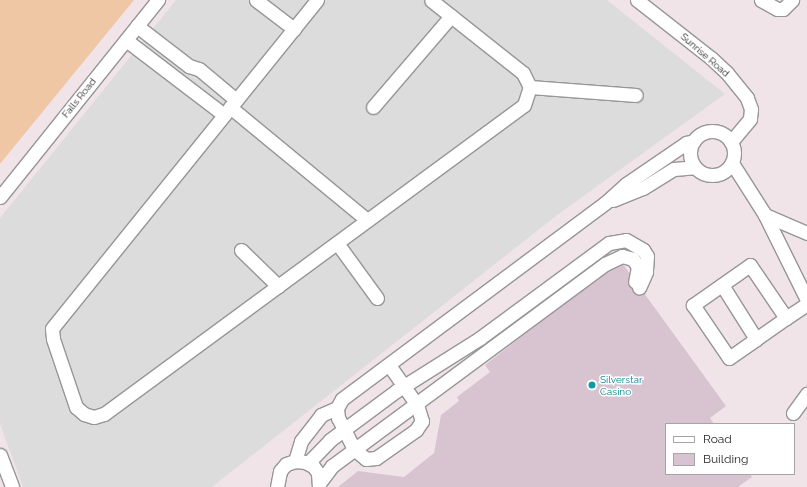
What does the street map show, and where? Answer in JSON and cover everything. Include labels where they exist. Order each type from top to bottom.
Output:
[{"type":"street","name":"Falls Road","points":[[0,197],[158,0]]},
{"type":"street","points":[[256,0],[294,29]]},
{"type":"street","points":[[317,0],[52,329],[53,339],[76,407],[84,414],[94,417],[104,414],[524,105],[530,87],[522,73],[431,0]]},
{"type":"street","name":"Sunrise Road","points":[[637,0],[711,58],[727,73],[747,98],[751,109],[750,119],[731,142]]},
{"type":"street","points":[[760,0],[777,9],[783,9],[792,0]]},
{"type":"street","points":[[373,107],[451,16]]},
{"type":"street","points":[[137,26],[188,65],[199,68],[230,107],[367,220]]},
{"type":"street","points":[[126,40],[177,80],[230,107]]},
{"type":"street","points":[[177,80],[188,65]]},
{"type":"street","points":[[530,87],[636,95]]},
{"type":"street","points":[[713,131],[720,133],[731,142],[734,148],[732,163],[728,169],[715,175],[700,172],[695,167],[690,154],[694,141],[699,136],[713,131]]},
{"type":"street","points":[[301,462],[300,441],[321,415],[337,408],[342,400],[605,203],[626,184],[686,143],[694,141]]},
{"type":"street","points":[[732,163],[765,215],[807,300]]},
{"type":"street","points":[[605,203],[643,188],[674,169],[695,167]]},
{"type":"street","points":[[765,215],[807,233]]},
{"type":"street","points":[[274,484],[286,464],[301,462],[403,386],[480,338],[564,274],[609,243],[626,240],[638,245],[646,256],[646,272],[637,285],[638,267],[633,259],[622,256],[604,264],[574,290],[491,354],[354,449],[328,470],[319,485]]},
{"type":"street","points":[[337,243],[377,298]]},
{"type":"street","points":[[241,250],[278,286]]},
{"type":"street","points":[[786,318],[750,265],[693,305],[729,358],[807,304]]},
{"type":"street","points":[[564,274],[574,290]]},
{"type":"street","points":[[722,285],[756,339]]},
{"type":"street","points":[[480,338],[491,354]]},
{"type":"street","points":[[337,408],[338,418],[344,430],[354,449],[362,458],[376,458],[416,430],[422,421],[417,405],[389,365]]},
{"type":"street","points":[[793,413],[807,394]]},
{"type":"street","points":[[0,455],[12,487]]},
{"type":"street","points":[[301,462],[318,473],[319,485]]},
{"type":"shaded area","points":[[0,0],[134,0],[0,164]]},
{"type":"shaded area","points":[[176,0],[607,0],[725,94],[556,216],[212,487],[23,487],[0,424],[0,218]]},
{"type":"building","name":"Silverstar Casino","points":[[620,260],[726,406],[710,418],[713,423],[665,423],[665,475],[751,475],[752,477],[738,487],[338,487],[358,471],[404,477],[434,453],[441,415],[459,401],[457,397],[490,372],[485,365]]},
{"type":"place","name":"Silverstar Casino","points":[[592,385]]}]
